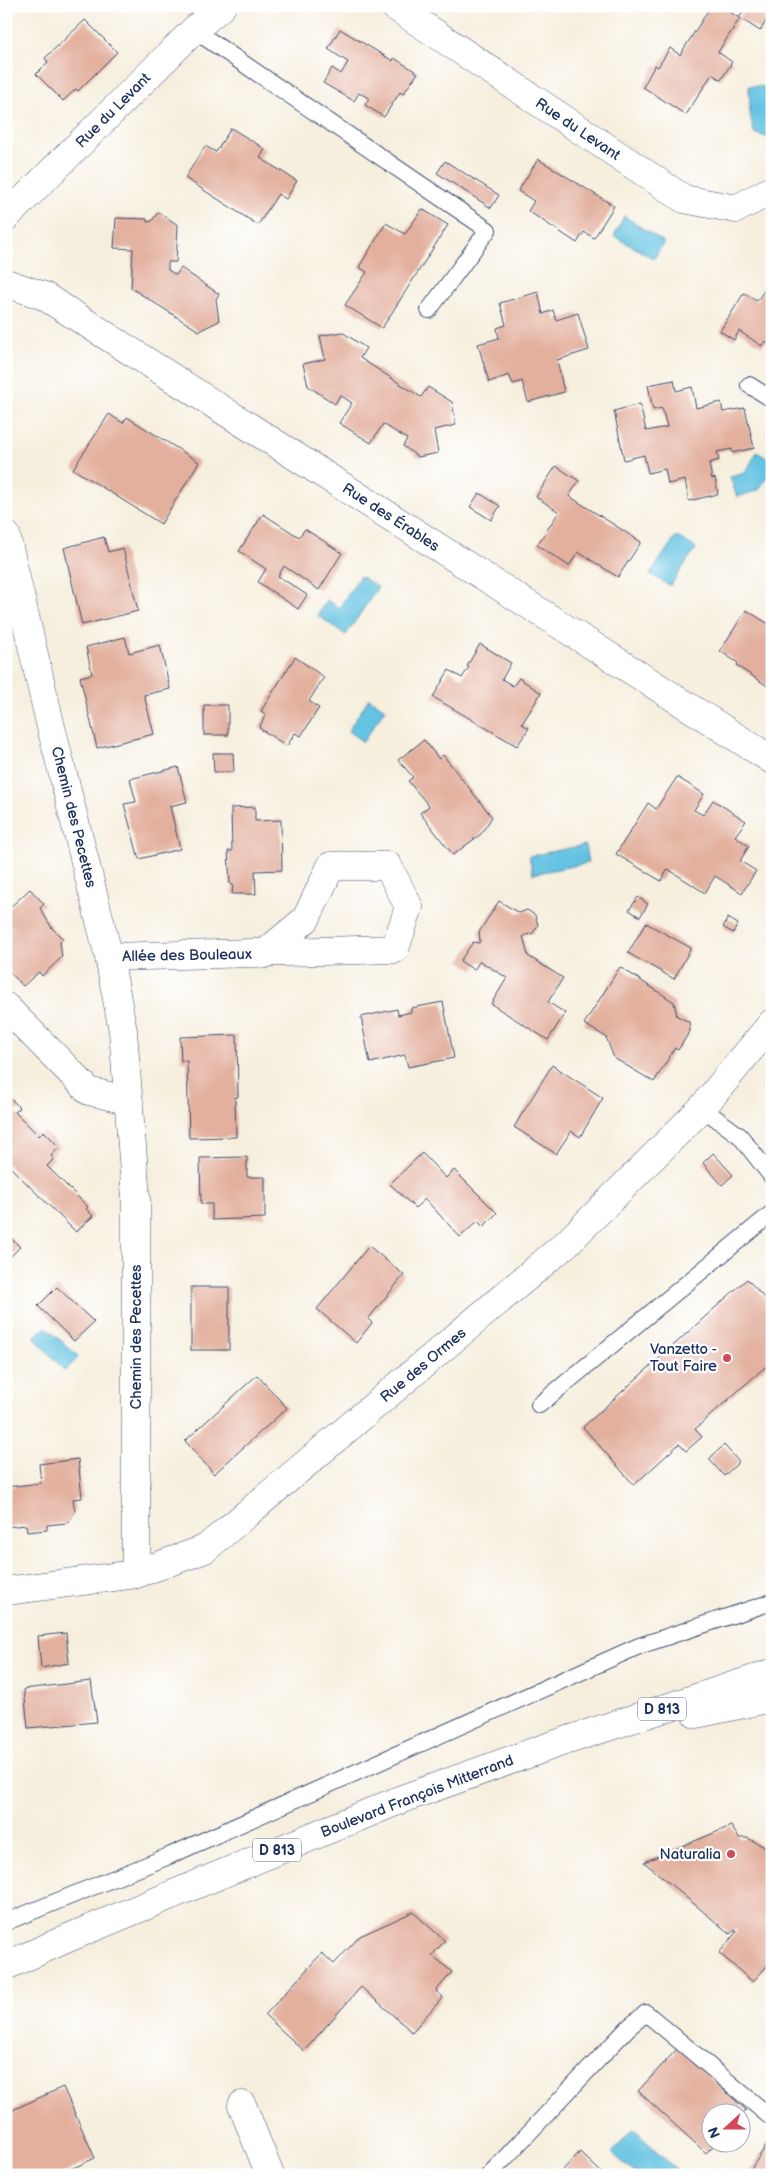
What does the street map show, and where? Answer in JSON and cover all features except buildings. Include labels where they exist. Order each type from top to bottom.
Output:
[{"type":"street","name":"Rue du Levant","points":[[6,216],[194,30],[222,6]]},
{"type":"street","name":"Rue du Levant","points":[[394,6],[684,199],[736,209],[772,190]]},
{"type":"street","name":"Rue des Érables","points":[[6,283],[44,296],[772,760]]},
{"type":"street","name":"Chemin des Pecettes","points":[[6,535],[50,723],[109,957],[123,1031],[136,1198],[136,1574]]},
{"type":"street","name":"Allée des Bouleaux","points":[[109,957],[264,954],[395,949],[409,907],[388,866],[331,866],[306,918],[264,954]]},
{"type":"street","points":[[6,1007],[88,1091],[129,1101]]},
{"type":"street","name":"Rue des Ormes","points":[[6,1591],[136,1574],[205,1549],[567,1243],[702,1108],[772,1023]]},
{"type":"street","name":"Boulevard François Mitterrand","points":[[6,1966],[68,1938],[402,1799],[552,1745],[772,1673]]},
{"type":"street","name":"Boulevard François Mitterrand","points":[[552,1745],[772,1698]]},
{"type":"street","points":[[242,2105],[270,2175]]},
{"type":"lane","points":[[194,30],[488,230],[429,310]]},
{"type":"lane","points":[[749,385],[772,399]]},
{"type":"lane","points":[[702,1108],[740,1136],[772,1177]]},
{"type":"lane","points":[[539,1405],[772,1213]]},
{"type":"lane","points":[[6,1922],[168,1856],[639,1646],[772,1602]]},
{"type":"lane","points":[[490,2175],[629,2027],[646,2013],[768,2115]]},
{"type":"water","points":[[749,86],[772,87],[772,139],[754,133],[750,114]]},
{"type":"water","points":[[624,216],[664,242],[654,259],[614,236]]},
{"type":"water","points":[[757,452],[772,461],[772,469],[759,490],[737,497],[730,477],[745,473]]},
{"type":"water","points":[[676,536],[696,548],[670,586],[650,574]]},
{"type":"water","points":[[360,576],[378,587],[346,635],[317,615],[327,600],[339,608]]},
{"type":"water","points":[[369,698],[385,709],[363,742],[348,731]]},
{"type":"water","points":[[585,845],[588,863],[533,874],[529,856]]},
{"type":"water","points":[[46,1327],[79,1357],[65,1371],[34,1337]]},
{"type":"water","points":[[633,2129],[677,2170],[673,2175],[637,2175],[612,2153]]},
{"type":"place","name":"Vanzetto - Tout Faire","points":[[727,1358]]},
{"type":"place","name":"Naturalia","points":[[731,1854]]}]
